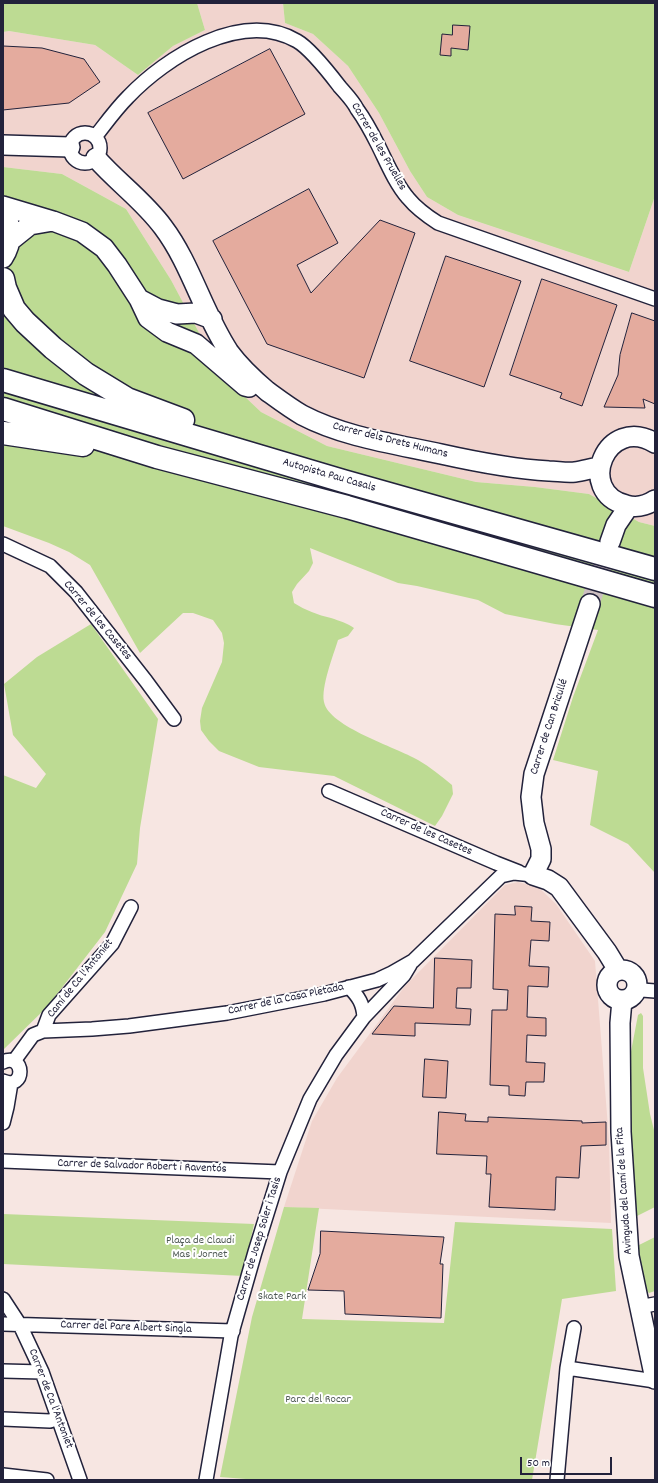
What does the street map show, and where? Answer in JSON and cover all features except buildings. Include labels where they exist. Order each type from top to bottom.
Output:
[{"type":"highway","points":[[3,279],[5,288],[14,309],[25,322],[53,348],[86,374],[127,398],[343,481]]},
{"type":"highway","name":"Autopista Pau Casals","points":[[3,380],[343,481],[655,569]]},
{"type":"highway","name":"Autopista Pau Casals","points":[[3,409],[157,457],[347,507],[655,596]]},
{"type":"highway","points":[[3,433],[157,457]]},
{"type":"street","name":"Carrer de les Pruelles","points":[[95,137],[128,97],[176,57],[225,35],[266,31],[282,34],[298,41],[320,62],[356,107],[378,144],[394,177],[408,198],[422,212],[438,223],[655,299]]},
{"type":"street","points":[[88,133],[95,137],[100,146],[99,153],[96,158],[89,162],[79,161],[72,155],[70,147],[74,138],[80,134],[88,133]]},
{"type":"street","points":[[3,145],[70,147]]},
{"type":"street","name":"Carrer dels Drets Humans","points":[[96,158],[125,188],[142,202],[163,227],[183,259],[198,294],[229,352],[250,378],[301,414],[332,427],[376,440],[497,465],[523,469],[575,472],[601,476]]},
{"type":"street","points":[[3,206],[53,221],[82,232],[104,248],[139,299],[148,318],[167,332],[196,344],[245,386],[271,394]]},
{"type":"street","points":[[3,210],[8,218],[11,229],[8,250],[3,258]]},
{"type":"street","points":[[10,241],[30,226],[53,221]]},
{"type":"street","points":[[177,314],[192,304],[198,294]]},
{"type":"street","points":[[139,299],[158,309],[177,314],[196,313],[212,319]]},
{"type":"street","points":[[655,443],[639,436],[621,439],[609,447],[605,453],[601,476],[609,495],[622,503],[643,505],[655,500]]},
{"type":"street","points":[[613,533],[622,503]]},
{"type":"street","name":"Carrer de les Casetes","points":[[3,544],[50,566],[76,592],[174,719]]},
{"type":"street","name":"Carrer de Can Bricullé","points":[[528,874],[541,859],[541,849],[534,823],[531,797],[534,774],[590,604]]},
{"type":"street","name":"Carrer de les Casetes","points":[[330,791],[496,863],[528,874]]},
{"type":"street","name":"Carrer de la Casa Pletada","points":[[43,1030],[92,1029],[165,1022],[262,1006],[349,988],[377,980],[413,961],[501,876],[507,874],[528,874]]},
{"type":"street","points":[[528,874],[548,880],[559,887],[607,952],[618,970]]},
{"type":"street","name":"Camí de Ca l'Antoniet","points":[[43,1030],[49,1015],[112,944],[131,907]]},
{"type":"street","name":"Carrer de Josep Soler i Tasis","points":[[206,1480],[231,1336],[280,1172],[310,1098],[336,1055],[364,1018],[404,975],[413,961]]},
{"type":"street","points":[[618,970],[624,970],[630,972],[646,989],[622,1000],[611,994],[607,985],[608,979],[618,970]]},
{"type":"street","points":[[349,988],[355,993],[362,1004],[364,1018]]},
{"type":"street","name":"Avinguda del Camí de la Fita","points":[[622,1000],[620,1023],[621,1132],[629,1256],[647,1305],[655,1380]]},
{"type":"street","points":[[3,1123],[7,1108],[7,1082],[17,1079],[20,1073],[19,1066],[8,1062],[33,1035],[43,1030]]},
{"type":"street","name":"Carrer de Salvador Robert i Raventós","points":[[3,1161],[280,1172]]},
{"type":"street","name":"Carrer de Ca l'Antoniet","points":[[3,1300],[20,1325],[42,1372],[80,1480]]},
{"type":"street","name":"Carrer del Pare Albert Singla","points":[[3,1324],[233,1332]]},
{"type":"street","points":[[561,1479],[566,1368],[574,1328]]},
{"type":"street","points":[[566,1368],[655,1380]]},
{"type":"street","points":[[3,1371],[42,1372]]},
{"type":"street","points":[[3,1419],[50,1421],[55,1419],[57,1416]]},
{"type":"street","points":[[3,1475],[47,1480]]},
{"type":"shaded area","points":[[197,3],[283,3],[285,23],[313,34],[348,66],[379,113],[410,171],[427,197],[458,215],[629,272],[655,196],[655,526],[639,522],[589,494],[535,487],[476,482],[327,446],[261,412],[221,374],[171,280],[126,209],[62,174],[3,167],[3,32],[9,31],[95,45],[138,75],[173,46],[205,30]]},
{"type":"shaded area","points":[[518,882],[538,887],[556,904],[595,961],[609,1140],[611,1223],[284,1207],[312,1121],[337,1078],[405,986],[505,885]]},
{"type":"green space","points":[[3,3],[197,3],[205,30],[173,46],[138,75],[95,45],[9,31],[3,32]]},
{"type":"green space","points":[[283,3],[655,3],[655,196],[629,272],[458,215],[427,197],[410,171],[379,113],[348,66],[313,34],[285,23]]},
{"type":"green space","points":[[3,167],[62,174],[126,209],[171,280],[221,374],[261,412],[327,446],[476,482],[535,487],[589,494],[639,522],[655,526],[655,873],[628,844],[590,825],[598,771],[553,760],[573,697],[598,630],[555,624],[505,614],[478,600],[398,583],[310,548],[313,563],[309,571],[292,592],[294,603],[312,612],[340,621],[354,628],[348,636],[338,640],[324,688],[324,702],[329,711],[338,720],[350,728],[418,760],[452,785],[453,794],[435,826],[334,776],[259,767],[219,751],[201,730],[200,721],[202,708],[222,662],[224,643],[222,633],[213,620],[193,613],[183,613],[140,653],[90,565],[69,552],[49,543],[3,526]]},
{"type":"green space","points":[[91,624],[158,719],[140,828],[137,864],[105,932],[47,1007],[3,1050],[3,775],[36,788],[46,774],[13,735],[4,684],[37,657]]},
{"type":"green space","points":[[641,1013],[643,1016],[643,1068],[650,1114],[655,1134],[655,1207],[635,1217],[628,1067],[638,1015]]},
{"type":"green space","name":"Parc del Rocar","points":[[284,1207],[319,1208],[302,1319],[444,1323],[455,1222],[612,1229],[616,1291],[562,1299],[532,1480],[259,1480],[220,1477],[252,1317]]},
{"type":"green space","name":"Plaça de Claudi Mas i Jornet","points":[[3,1214],[254,1224],[243,1276],[3,1264]]},
{"type":"green space","points":[[655,1237],[655,1291],[649,1293],[642,1287],[637,1246]]},
{"type":"tunnel","points":[[590,604],[610,542]]},
{"type":"park label","name":"Skate Park","points":[[282,1297]]}]
